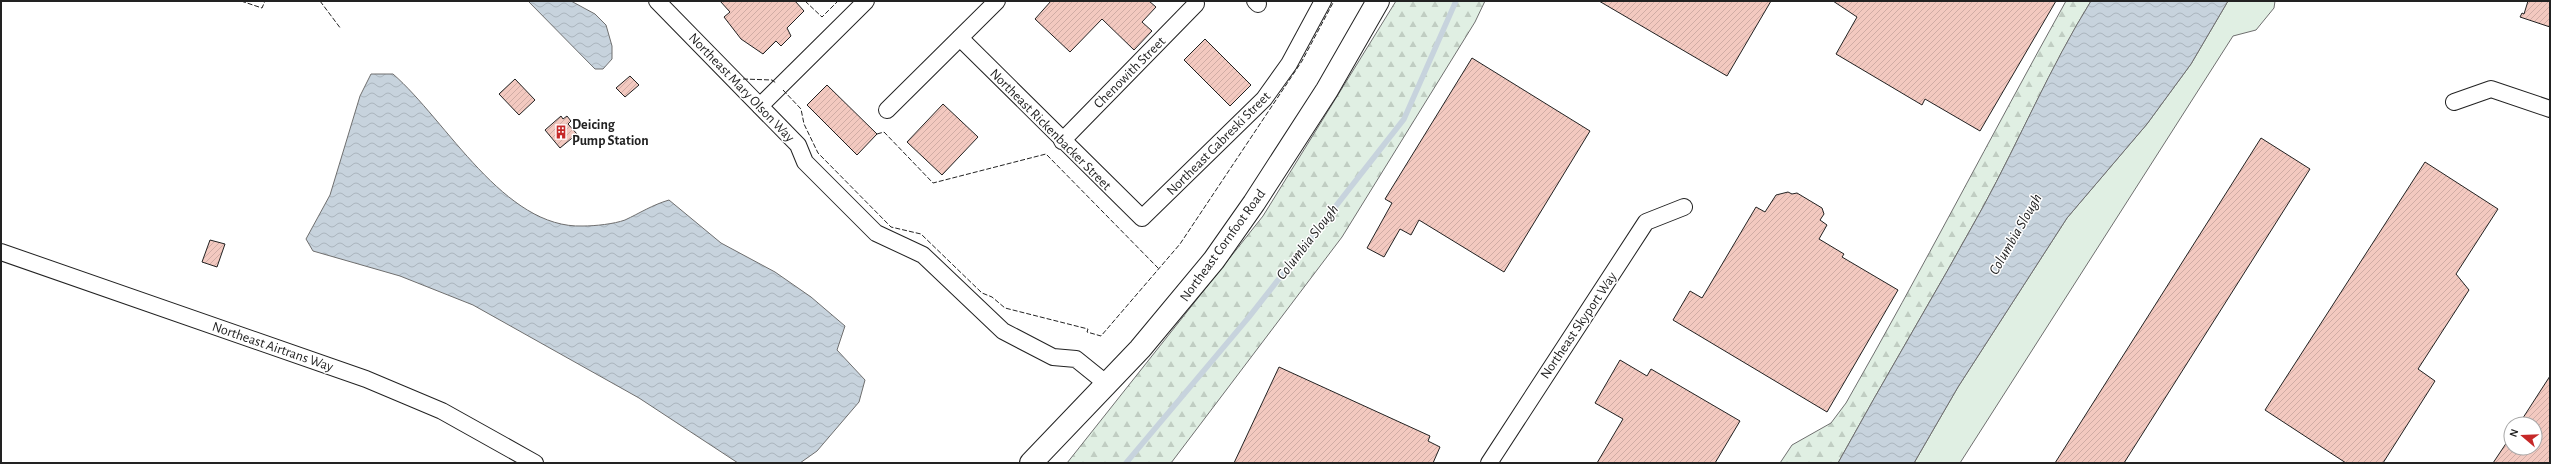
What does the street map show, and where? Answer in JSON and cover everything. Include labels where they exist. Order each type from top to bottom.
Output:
[{"type":"street","name":"Northeast Mary Olson Way","points":[[657,1],[798,145],[805,162],[876,233],[923,255],[1003,331],[1053,357],[1076,359],[1106,384]]},
{"type":"street","points":[[760,106],[866,1]]},
{"type":"street","points":[[887,110],[997,1]]},
{"type":"street","name":"Northeast Gabreski Street","points":[[1142,218],[1264,99],[1289,64],[1323,1]]},
{"type":"street","name":"Northeast Cornfoot Road","points":[[1031,463],[1106,384],[1171,312],[1234,232],[1327,90],[1378,1]]},
{"type":"street","name":"Chenowith Street","points":[[1062,141],[1196,4]]},
{"type":"street","name":"Northeast Rickenbacker Street","points":[[960,38],[1062,141],[1142,218]]},
{"type":"street","points":[[2454,102],[2491,89],[2550,109]]},
{"type":"street","name":"Northeast Skyport Way","points":[[1489,463],[1646,222],[1684,207]]},
{"type":"street","name":"Northeast Airtrans Way","points":[[1,252],[366,379],[442,411],[535,463]]},
{"type":"green space","points":[[1396,1],[1485,1],[1475,22],[1342,237],[1171,463],[1067,463],[1263,216]]},
{"type":"green space","points":[[2066,1],[2091,1],[2062,52],[1983,207],[1838,463],[1780,463],[1792,445],[1831,423],[1846,403]]},
{"type":"green space","points":[[2228,1],[2275,1],[2274,8],[2256,30],[2233,36],[1960,463],[1914,463],[1958,387],[2067,218],[2147,124],[2191,64]]},
{"type":"water","points":[[528,1],[571,1],[595,14],[606,25],[612,46],[612,59],[603,69],[595,69]]},
{"type":"water","points":[[2091,1],[2228,1],[2191,64],[2147,124],[2067,218],[1958,387],[1914,463],[1838,463],[1983,207],[2062,51]]},
{"type":"water","points":[[371,74],[393,74],[413,94],[479,169],[502,192],[528,210],[554,222],[583,226],[615,223],[669,200],[721,243],[775,272],[811,297],[845,326],[837,350],[865,380],[859,402],[817,451],[800,463],[738,463],[639,398],[473,305],[400,276],[313,251],[306,239],[330,195],[360,96]]},
{"type":"building","points":[[720,1],[795,1],[804,11],[787,28],[791,36],[781,46],[776,41],[763,54],[741,39],[724,17],[730,12]]},
{"type":"building","points":[[1051,1],[1149,1],[1156,7],[1142,22],[1152,31],[1134,50],[1102,19],[1070,52],[1035,19]]},
{"type":"building","points":[[1599,1],[1771,1],[1727,76]]},
{"type":"building","points":[[1833,1],[2056,1],[1980,131],[1925,99],[1922,105],[1836,54],[1857,17]]},
{"type":"building","points":[[2528,1],[2550,1],[2550,27],[2520,17],[2522,13],[2524,14]]},
{"type":"building","points":[[1205,39],[1251,85],[1230,106],[1184,60]]},
{"type":"building","points":[[1472,58],[1590,131],[1504,272],[1419,220],[1411,235],[1400,229],[1384,257],[1367,248],[1392,203],[1385,199]]},
{"type":"building","points":[[630,76],[639,85],[625,97],[616,88]]},
{"type":"building","points":[[515,79],[535,100],[519,115],[499,94]]},
{"type":"building","points":[[827,85],[877,134],[857,155],[807,105]]},
{"type":"building","points":[[943,104],[978,137],[942,175],[907,142]]},
{"type":"building","name":"Deicing Pump Station","points":[[561,116],[563,119],[567,116],[571,121],[568,124],[577,134],[560,148],[545,130]]},
{"type":"building","points":[[2261,138],[2310,169],[2124,463],[2055,463]]},
{"type":"building","points":[[2425,162],[2498,209],[2456,274],[2469,290],[2418,369],[2435,381],[2383,463],[2346,463],[2265,410]]},
{"type":"building","points":[[1788,192],[1792,194],[1797,193],[1822,208],[1824,214],[1820,220],[1827,225],[1819,239],[1844,254],[1842,257],[1898,290],[1827,412],[1673,320],[1690,291],[1702,298],[1756,207],[1765,212],[1776,195]]},
{"type":"building","points":[[210,240],[225,244],[217,267],[202,262]]},
{"type":"building","points":[[1620,360],[1647,376],[1651,369],[1740,421],[1715,463],[1597,463],[1623,419],[1595,403]]},
{"type":"building","points":[[1279,367],[1430,436],[1428,441],[1440,447],[1433,463],[1234,463]]},
{"type":"building","points":[[2550,376],[2550,463],[2493,463],[2503,448],[2503,456],[2543,456],[2543,416],[2524,416]]},
{"type":"waterway","name":"Columbia Slough","points":[[1126,463],[1249,317],[1404,119],[1456,1]]},
{"type":"fence","points":[[241,1],[262,8],[265,1]]},
{"type":"fence","points":[[320,1],[341,29]]},
{"type":"fence","points":[[805,1],[822,17],[838,1]]},
{"type":"fence","points":[[783,90],[801,109],[804,124],[818,153],[891,227],[921,234],[982,293],[992,297],[1005,308],[1088,329],[1087,332],[1101,336],[1180,244],[1302,61],[1334,1]]},
{"type":"fence","points":[[743,79],[772,80],[776,83]]},
{"type":"fence","points":[[877,134],[884,132],[933,183],[1046,154],[1159,269]]},
{"type":"place","name":"Deicing Pump Station","points":[[561,132]]}]
